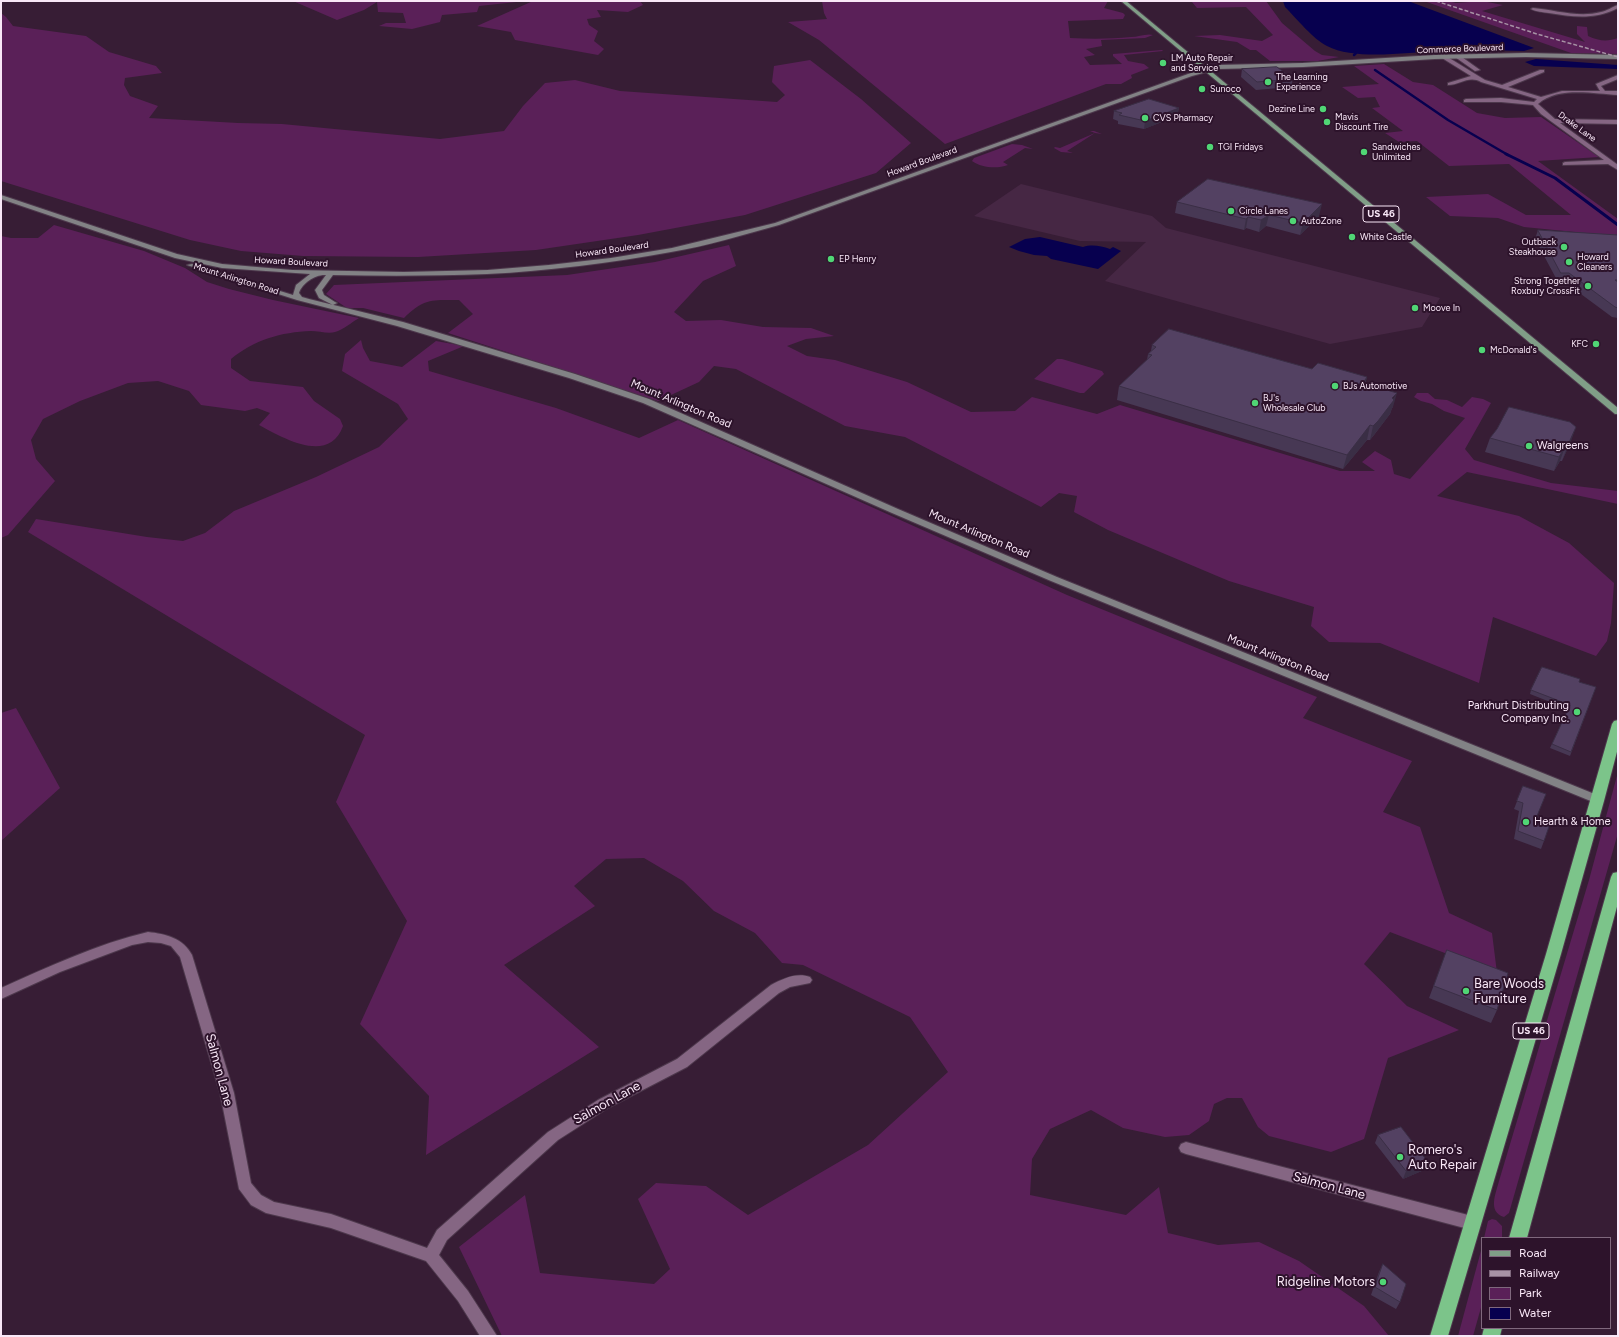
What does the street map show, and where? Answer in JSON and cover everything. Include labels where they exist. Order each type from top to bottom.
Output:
[{"type":"highway","name":"US 46","points":[[1439,1336],[1535,1019],[1598,800],[1618,724]]},
{"type":"highway","points":[[1518,1237],[1618,877]]},
{"type":"main road","name":"US 46","points":[[1123,1],[1618,412]]},
{"type":"main road","name":"Commerce Boulevard","points":[[1208,71],[1238,71],[1303,65],[1458,56],[1538,55],[1618,57]]},
{"type":"main road","name":"Howard Boulevard","points":[[1,196],[175,256],[222,266],[330,274],[444,273],[549,267],[638,256],[721,239],[777,224],[1190,75],[1208,71]]},
{"type":"main road","name":"Mount Arlington Road","points":[[175,256],[188,264],[206,271],[299,298],[400,324],[572,376],[646,401],[895,511],[1054,579],[1598,800]]},
{"type":"main road","name":"Mount Arlington Road","points":[[299,298],[296,293],[298,286],[317,273]]},
{"type":"main road","name":"Mount Arlington Road","points":[[330,274],[319,288],[319,294],[321,297],[343,309]]},
{"type":"street","points":[[1533,9],[1574,15],[1593,15],[1601,14],[1618,6]]},
{"type":"street","points":[[1458,56],[1486,77],[1505,86],[1542,71]]},
{"type":"street","points":[[1444,57],[1476,77],[1543,97],[1566,92],[1618,93]]},
{"type":"street","points":[[1450,84],[1466,78],[1486,77]]},
{"type":"street","points":[[1604,93],[1598,85],[1618,77]]},
{"type":"street","points":[[1466,101],[1501,100],[1535,104],[1543,97]]},
{"type":"street","name":"Drake Lane","points":[[1535,104],[1536,108],[1617,167]]},
{"type":"street","points":[[1554,121],[1618,122]]},
{"type":"street","points":[[1565,164],[1609,162]]},
{"type":"street","name":"Salmon Lane","points":[[1,994],[56,969],[130,941],[148,937],[162,938],[174,943],[186,956],[227,1093],[244,1185],[256,1200],[271,1208],[331,1221],[431,1256],[442,1235],[553,1136],[603,1104],[682,1063],[775,989],[788,982],[806,980]]},
{"type":"street","name":"Salmon Lane","points":[[1186,1148],[1472,1223]]},
{"type":"street","points":[[431,1256],[463,1296],[489,1336]]},
{"type":"shaded area","points":[[1021,184],[1152,216],[1166,228],[1440,298],[1422,327],[1330,344],[1105,281],[1146,242],[1080,241],[974,216]]},
{"type":"green space","points":[[293,1],[526,1],[479,6],[477,12],[442,15],[440,22],[412,29],[379,26],[386,23],[406,23],[403,13],[378,12],[377,2],[364,10],[337,20]]},
{"type":"green space","points":[[533,1],[640,1],[643,5],[628,12],[597,10],[601,17],[587,19],[589,25],[598,31],[594,41],[604,49],[598,55],[515,40],[511,32],[477,26]]},
{"type":"green space","points":[[822,1],[1108,1],[1104,8],[1123,13],[1125,15],[1123,19],[1068,21],[1070,38],[1093,39],[1134,37],[1148,34],[1153,35],[1145,38],[1101,40],[1102,46],[1086,49],[1095,55],[1084,57],[1090,65],[1122,64],[1113,56],[1113,54],[1163,51],[1124,55],[1128,61],[1144,64],[1149,68],[1131,75],[1132,78],[1121,84],[1106,84],[945,144],[819,40],[788,22],[827,19],[824,13]]},
{"type":"green space","points":[[1266,1],[1282,23],[1315,51],[1322,55],[1339,57],[1318,61],[1270,61],[1256,50],[1250,50],[1237,42],[1194,36],[1220,35],[1262,41],[1273,35],[1246,7],[1197,8],[1192,2]]},
{"type":"green space","points":[[1424,1],[1448,1],[1456,3],[1482,1],[1503,5],[1482,11],[1585,42],[1577,34],[1577,26],[1587,27],[1588,36],[1592,38],[1599,40],[1610,40],[1618,38],[1618,54],[1571,53]]},
{"type":"green space","points":[[1,13],[13,26],[86,36],[109,52],[156,66],[162,73],[125,78],[124,85],[130,96],[158,106],[149,118],[282,124],[440,139],[504,131],[523,106],[545,83],[575,80],[620,91],[777,102],[785,95],[772,82],[774,66],[810,60],[861,99],[911,143],[876,173],[745,215],[638,235],[536,250],[418,257],[303,256],[241,251],[190,240],[1,181]]},
{"type":"green space","points":[[1384,64],[1413,82],[1433,85],[1477,113],[1505,118],[1541,117],[1599,157],[1538,161],[1618,219],[1618,238],[1615,236],[1524,227],[1498,218],[1450,216],[1426,197],[1488,194],[1526,215],[1571,215],[1509,164],[1449,166],[1417,141],[1399,142],[1385,133],[1403,131],[1372,108],[1380,107],[1375,97],[1358,98],[1342,87],[1379,84],[1354,66]]},
{"type":"green space","points":[[1090,131],[1094,131],[1102,134],[1095,133]]},
{"type":"green space","points":[[1095,133],[1067,151],[1073,153],[1061,152],[1054,148],[1060,148]]},
{"type":"green space","points":[[1012,144],[1022,145],[1033,149],[1025,148],[1003,162],[1008,165],[1004,166],[985,166],[972,161],[974,158]]},
{"type":"green space","points":[[54,225],[144,251],[185,268],[207,282],[229,289],[359,318],[333,333],[311,331],[289,333],[268,338],[240,352],[231,359],[231,368],[250,381],[303,387],[314,401],[340,419],[343,426],[336,438],[327,444],[317,446],[305,445],[280,436],[259,425],[270,413],[257,408],[245,411],[201,405],[189,391],[158,381],[128,383],[80,401],[43,419],[31,440],[36,459],[55,481],[8,535],[1,538],[1,236],[11,238],[38,238]]},
{"type":"green space","points":[[729,245],[736,266],[703,281],[674,312],[686,321],[721,320],[763,327],[811,328],[834,336],[806,339],[787,346],[807,356],[835,360],[907,382],[971,412],[1015,411],[1032,397],[1097,414],[1120,405],[1340,471],[1375,471],[1362,462],[1375,451],[1391,460],[1394,474],[1410,479],[1465,418],[1421,401],[1414,397],[1417,393],[1428,393],[1435,399],[1447,400],[1462,407],[1472,397],[1483,399],[1491,403],[1465,449],[1474,460],[1551,483],[1618,491],[1618,504],[1467,472],[1437,496],[1519,516],[1569,543],[1614,583],[1611,623],[1607,641],[1596,656],[1493,617],[1479,683],[1380,643],[1329,642],[1311,626],[1314,607],[1229,581],[1108,530],[1074,512],[1077,496],[1059,493],[1041,507],[905,437],[845,426],[736,369],[714,366],[699,382],[658,401],[448,333],[473,314],[459,300],[435,300],[417,307],[404,318],[363,308],[347,308],[326,294],[334,285],[567,275],[655,262]]},
{"type":"green space","points":[[361,340],[363,348],[370,361],[402,367],[436,341],[464,346],[428,361],[429,371],[556,408],[639,438],[678,420],[1067,595],[1317,697],[1303,718],[1412,761],[1383,812],[1420,827],[1449,913],[1492,933],[1497,973],[1390,932],[1364,964],[1407,1006],[1459,1030],[1388,1058],[1364,1139],[1331,1152],[1269,1136],[1258,1127],[1242,1098],[1227,1098],[1214,1104],[1209,1121],[1189,1135],[1165,1137],[1123,1128],[1091,1110],[1050,1129],[1032,1159],[1030,1195],[1126,1215],[1159,1187],[1168,1233],[1218,1245],[1259,1242],[1299,1261],[1364,1306],[1389,1336],[502,1336],[459,1247],[525,1195],[540,1273],[654,1284],[670,1269],[638,1199],[656,1183],[706,1186],[748,1215],[868,1145],[948,1072],[910,1017],[803,965],[782,963],[755,933],[714,911],[683,881],[644,858],[606,859],[574,886],[595,906],[504,965],[599,1047],[426,1155],[429,1096],[360,1024],[407,921],[336,802],[365,735],[28,532],[36,519],[147,537],[183,541],[205,533],[234,511],[316,477],[379,447],[408,419],[398,404],[342,371],[345,354]]},
{"type":"green space","points":[[1057,359],[1062,359],[1102,371],[1104,374],[1084,393],[1034,379]]},
{"type":"green space","points":[[16,708],[60,788],[1,841],[1,713]]},
{"type":"green space","points":[[1618,772],[1618,833],[1509,1213],[1504,1217],[1499,1215],[1494,1207],[1496,1191],[1589,880]]},
{"type":"green space","points":[[1492,1219],[1496,1220],[1502,1226],[1502,1237],[1484,1237],[1488,1221]]},
{"type":"green space","points":[[1481,1251],[1481,1308],[1473,1336],[1458,1336]]},
{"type":"water","points":[[1283,1],[1408,1],[1534,48],[1524,51],[1492,50],[1382,54],[1339,51],[1322,43],[1311,34],[1285,7]]},
{"type":"water","points":[[1536,59],[1618,65],[1618,69],[1534,66],[1525,62]]},
{"type":"water","points":[[1040,237],[1083,247],[1096,246],[1110,249],[1113,247],[1121,251],[1098,269],[1051,259],[1047,256],[1034,255],[1009,247],[1025,239]]},
{"type":"building","points":[[1277,67],[1293,79],[1257,82],[1242,69]]},
{"type":"building","points":[[1149,99],[1179,108],[1145,121],[1119,115],[1122,113],[1114,111]]},
{"type":"building","points":[[1208,179],[1322,204],[1303,223],[1269,215],[1261,220],[1248,217],[1246,219],[1177,202]]},
{"type":"building","points":[[1538,230],[1618,235],[1618,280],[1615,280],[1618,282],[1618,308],[1569,273],[1561,273]]},
{"type":"building","name":"BJ's Wholesale Club","points":[[1169,329],[1312,369],[1318,363],[1367,377],[1363,383],[1397,393],[1392,398],[1394,400],[1378,421],[1373,426],[1370,425],[1347,455],[1119,386],[1152,355],[1148,354],[1156,347],[1152,345]]},
{"type":"building","points":[[1509,407],[1570,422],[1576,427],[1567,447],[1565,447],[1559,457],[1490,438],[1497,429]]},
{"type":"building","name":"Parkhurt Distributing Company Inc.","points":[[1542,667],[1580,679],[1579,682],[1596,687],[1571,752],[1552,744],[1570,705],[1531,690]]},
{"type":"building","name":"Hearth & Home","points":[[1523,786],[1546,794],[1537,816],[1551,821],[1544,841],[1518,831],[1523,803],[1517,801]]},
{"type":"building","name":"Bare Woods Furniture","points":[[1447,950],[1508,973],[1497,1010],[1434,986]]},
{"type":"building","points":[[1401,1127],[1428,1162],[1406,1171],[1378,1135]]},
{"type":"building","points":[[1383,1264],[1406,1284],[1400,1302],[1375,1287]]},
{"type":"waterway","points":[[1375,70],[1448,120],[1508,155]]},
{"type":"waterway","points":[[1508,155],[1555,178],[1618,225]]},
{"type":"railway","points":[[1436,1],[1537,34],[1618,57]]},
{"type":"place","name":"LM Auto Repair and Service","points":[[1163,63]]},
{"type":"place","name":"The Learning Experience","points":[[1268,82]]},
{"type":"place","name":"Sunoco","points":[[1202,89]]},
{"type":"place","name":"Dezine Line","points":[[1323,109]]},
{"type":"place","name":"CVS Pharmacy","points":[[1145,118]]},
{"type":"place","name":"Mavis Discount Tire","points":[[1327,122]]},
{"type":"place","name":"TGI Fridays","points":[[1210,147]]},
{"type":"place","name":"Sandwiches Unlimited","points":[[1364,152]]},
{"type":"place","name":"Circle Lanes","points":[[1231,211]]},
{"type":"place","name":"AutoZone","points":[[1293,221]]},
{"type":"place","name":"White Castle","points":[[1352,237]]},
{"type":"place","name":"Outback Steakhouse","points":[[1564,247]]},
{"type":"place","name":"EP Henry","points":[[831,259]]},
{"type":"place","name":"Howard Cleaners","points":[[1569,262]]},
{"type":"place","name":"Strong Together Roxbury CrossFit","points":[[1588,286]]},
{"type":"place","name":"Moove In","points":[[1415,308]]},
{"type":"place","name":"KFC","points":[[1596,344]]},
{"type":"place","name":"McDonald's","points":[[1482,350]]},
{"type":"place","name":"BJs Automotive","points":[[1335,386]]},
{"type":"place","name":"BJ's Wholesale Club","points":[[1255,403]]},
{"type":"place","name":"Walgreens","points":[[1529,446]]},
{"type":"place","name":"Parkhurt Distributing Company Inc.","points":[[1577,712]]},
{"type":"place","name":"Hearth & Home","points":[[1526,822]]},
{"type":"place","name":"Bare Woods Furniture","points":[[1466,991]]},
{"type":"place","name":"Romero's Auto Repair","points":[[1400,1157]]},
{"type":"place","name":"Ridgeline Motors","points":[[1383,1282]]}]
